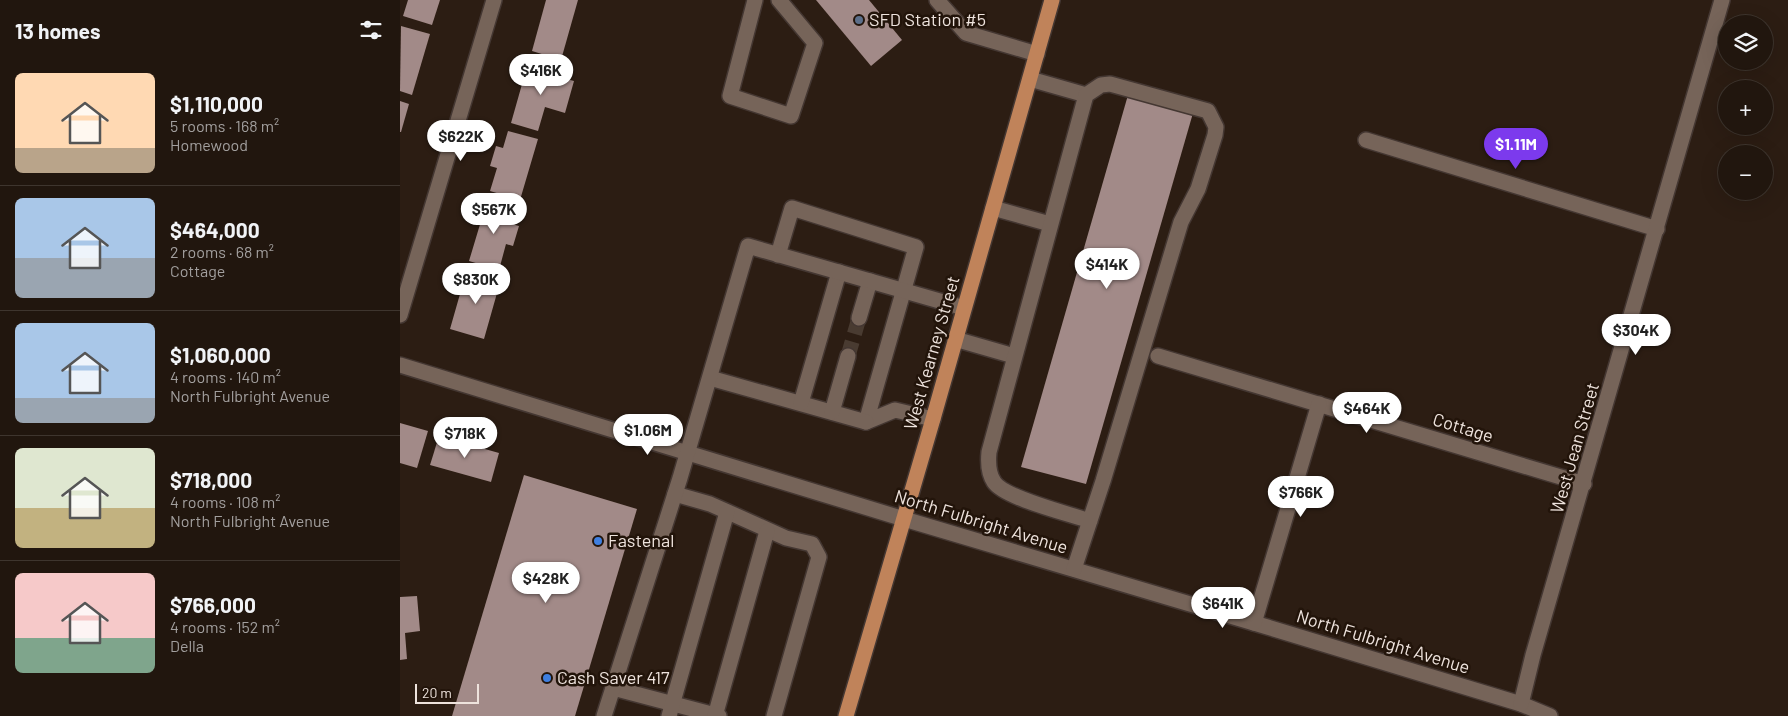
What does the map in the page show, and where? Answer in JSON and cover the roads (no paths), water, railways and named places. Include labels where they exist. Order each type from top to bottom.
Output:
[{"type":"main road","name":"West Kearney Street","points":[[846,716],[934,419],[1052,0]]},
{"type":"street","points":[[400,315],[494,0]]},
{"type":"street","points":[[755,0],[730,96],[791,116],[815,43],[779,0]]},
{"type":"street","points":[[937,0],[966,33],[1037,54]]},
{"type":"street","name":"West Jean Street","points":[[1521,704],[1533,655],[1584,484],[1722,0]]},
{"type":"street","points":[[1030,79],[1086,95]]},
{"type":"street","points":[[1074,569],[1090,521],[1181,222],[1198,189],[1216,135],[1216,127],[1208,111],[1110,84],[1101,85],[1086,95],[989,452],[989,470],[993,482],[1001,490],[1036,504],[1090,521]]},
{"type":"street","points":[[1366,140],[1657,229]]},
{"type":"street","points":[[778,255],[792,208],[916,248],[866,422]]},
{"type":"street","points":[[993,208],[1050,224]]},
{"type":"street","points":[[604,716],[675,494],[748,246],[964,308]]},
{"type":"street","points":[[801,404],[839,272]]},
{"type":"street","points":[[859,318],[870,281]]},
{"type":"street","points":[[956,340],[1014,356]]},
{"type":"street","points":[[832,412],[848,356]]},
{"type":"street","name":"Cottage","points":[[1158,356],[1584,484]]},
{"type":"street","name":"North Fulbright Avenue","points":[[400,365],[904,519],[1521,704],[1550,716]]},
{"type":"street","points":[[710,378],[866,422],[895,410],[934,419]]},
{"type":"street","points":[[1254,623],[1319,404]]},
{"type":"street","points":[[675,494],[710,504],[786,538],[812,544],[819,557],[774,716]]},
{"type":"street","points":[[671,710],[727,512]]},
{"type":"street","points":[[613,688],[671,710],[716,716],[767,531]]},
{"type":"tunnel","points":[[848,356],[859,318]]},
{"type":"place","name":"SFD Station #5","points":[[859,20]]},
{"type":"place","name":"Fastenal","points":[[598,541]]},
{"type":"place","name":"Cash Saver 417","points":[[547,678]]}]
